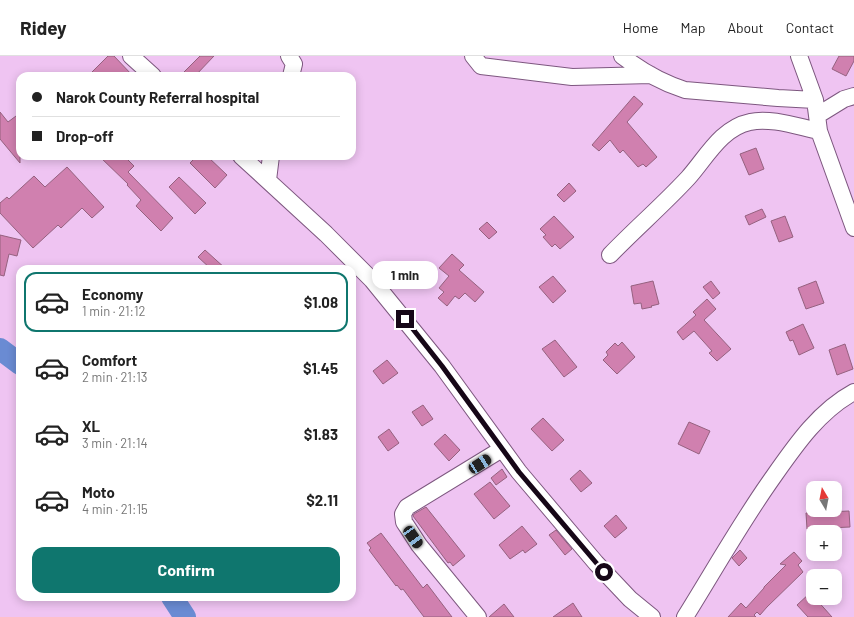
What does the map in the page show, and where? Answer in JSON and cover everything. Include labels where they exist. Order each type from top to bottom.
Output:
[{"type":"street","points":[[131,56],[149,72]]},
{"type":"street","points":[[289,56],[294,64],[292,72]]},
{"type":"street","points":[[473,56],[481,66],[572,77],[652,75]]},
{"type":"street","points":[[622,56],[636,67],[670,86],[685,90],[778,98],[816,107],[854,96]]},
{"type":"street","points":[[799,56],[816,107],[819,131],[854,228]]},
{"type":"street","points":[[610,255],[688,178],[712,147],[734,129],[749,122],[759,120],[819,131]]},
{"type":"street","points":[[246,160],[326,234],[372,280],[442,366],[519,472],[596,563],[630,599],[652,617]]},
{"type":"street","points":[[268,180],[270,160]]},
{"type":"street","points":[[685,617],[743,521],[796,445],[819,419],[843,398],[854,392]]},
{"type":"street","points":[[478,617],[419,545],[404,522],[403,514],[407,507],[502,449]]},
{"type":"building","points":[[108,56],[114,56],[129,72],[92,72]]},
{"type":"building","points":[[200,56],[214,56],[199,72],[184,72]]},
{"type":"building","points":[[839,56],[854,56],[854,61],[846,76],[832,69]]},
{"type":"building","points":[[634,96],[643,104],[627,122],[657,157],[646,167],[643,164],[638,167],[623,150],[620,153],[610,140],[599,151],[592,145]]},
{"type":"building","points":[[0,112],[8,122],[16,116],[16,158],[0,139]]},
{"type":"building","points":[[756,148],[764,169],[749,175],[740,154]]},
{"type":"building","points":[[103,160],[128,160],[134,166],[128,172],[173,218],[161,231],[136,206],[141,200],[127,185],[128,184]]},
{"type":"building","points":[[193,160],[211,160],[227,175],[215,188],[190,163]]},
{"type":"building","points":[[67,167],[104,207],[92,218],[82,208],[61,228],[58,225],[33,248],[0,213],[0,203],[7,197],[9,199],[34,176],[45,187]]},
{"type":"building","points":[[179,177],[206,203],[195,214],[169,187]]},
{"type":"building","points":[[569,183],[576,191],[564,202],[557,195]]},
{"type":"building","points":[[762,209],[766,217],[749,225],[745,216]]},
{"type":"building","points":[[554,216],[574,237],[560,249],[555,244],[552,247],[543,237],[546,235],[540,229]]},
{"type":"building","points":[[785,216],[793,237],[779,242],[771,221]]},
{"type":"building","points":[[487,222],[497,232],[489,239],[479,229]]},
{"type":"building","points":[[0,235],[21,240],[17,256],[9,254],[4,276],[0,275]]},
{"type":"building","points":[[205,250],[222,265],[207,265],[198,257]]},
{"type":"building","points":[[452,254],[464,265],[459,270],[484,292],[475,302],[465,293],[459,299],[455,296],[447,306],[438,298],[444,292],[439,288],[449,276],[439,268]]},
{"type":"building","points":[[553,276],[566,291],[553,303],[539,287]]},
{"type":"building","points":[[653,281],[659,304],[642,309],[641,303],[634,304],[631,286]]},
{"type":"building","points":[[711,281],[720,293],[713,299],[703,287]]},
{"type":"building","points":[[816,281],[824,303],[806,309],[798,288]]},
{"type":"building","points":[[707,299],[716,309],[704,320],[731,349],[717,361],[709,353],[712,351],[694,331],[683,340],[677,332],[696,315],[693,312]]},
{"type":"building","points":[[803,324],[814,348],[799,355],[793,340],[790,341],[786,332]]},
{"type":"building","points":[[555,340],[577,367],[564,377],[542,349]]},
{"type":"building","points":[[622,342],[635,357],[617,374],[603,360],[608,355],[606,352],[615,343],[618,346]]},
{"type":"building","points":[[845,344],[853,369],[837,375],[829,350]]},
{"type":"building","points":[[387,360],[398,373],[383,384],[373,371]]},
{"type":"building","points":[[423,405],[433,419],[422,426],[412,412]]},
{"type":"building","points":[[543,418],[564,440],[552,451],[531,429]]},
{"type":"building","points":[[689,422],[710,431],[699,454],[678,444]]},
{"type":"building","points":[[389,429],[399,443],[388,451],[378,437]]},
{"type":"building","points":[[445,434],[460,450],[449,461],[434,444]]},
{"type":"building","points":[[502,469],[507,477],[496,485],[491,478]]},
{"type":"building","points":[[580,470],[592,483],[581,492],[570,479]]},
{"type":"building","points":[[490,482],[510,506],[494,519],[474,494]]},
{"type":"building","points":[[426,507],[465,556],[453,566],[450,562],[448,563],[413,516]]},
{"type":"building","points":[[842,511],[849,511],[850,527],[842,527],[842,525],[807,525],[806,517],[842,517]]},
{"type":"building","points":[[616,515],[627,528],[615,538],[604,526]]},
{"type":"building","points":[[522,526],[537,544],[525,553],[523,550],[510,559],[499,545]]},
{"type":"building","points":[[556,530],[572,549],[565,555],[549,535]]},
{"type":"building","points":[[381,533],[423,588],[427,584],[452,617],[424,617],[403,589],[401,590],[397,585],[396,586],[369,550],[371,548],[367,543]]},
{"type":"building","points":[[740,550],[747,558],[739,566],[732,558]]},
{"type":"building","points":[[794,552],[802,561],[798,565],[803,572],[760,615],[757,612],[754,615],[756,617],[728,617],[741,603],[746,608],[786,565],[780,564]]},
{"type":"building","points":[[806,597],[806,605],[821,605],[832,617],[808,617],[797,605]]},
{"type":"building","points":[[573,603],[582,617],[553,617]]},
{"type":"building","points":[[504,604],[514,617],[489,617]]},
{"type":"waterway","points":[[0,349],[16,361]]},
{"type":"waterway","points":[[175,601],[185,617]]},
{"type":"route","points":[[405,319],[483,421],[519,472],[604,572]]}]
